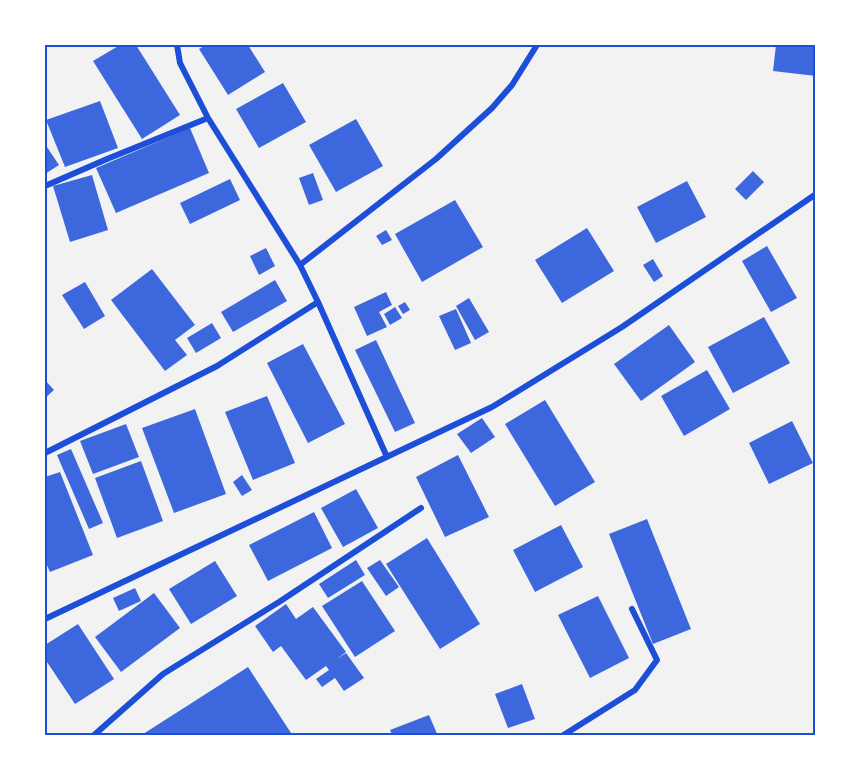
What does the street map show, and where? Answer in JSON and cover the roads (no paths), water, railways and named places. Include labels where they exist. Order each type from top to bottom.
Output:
[{"type":"street","points":[[177,45],[180,63],[208,118],[300,265],[387,457]]},
{"type":"street","points":[[300,265],[436,159],[492,108],[512,86],[537,45]]},
{"type":"street","points":[[45,186],[208,118]]},
{"type":"street","points":[[46,616],[492,407],[622,327],[816,194]]},
{"type":"street","points":[[45,453],[217,366],[318,302]]},
{"type":"street","points":[[93,736],[163,674],[279,602],[421,508]]},
{"type":"street","points":[[562,736],[634,690],[657,660],[632,609]]}]
